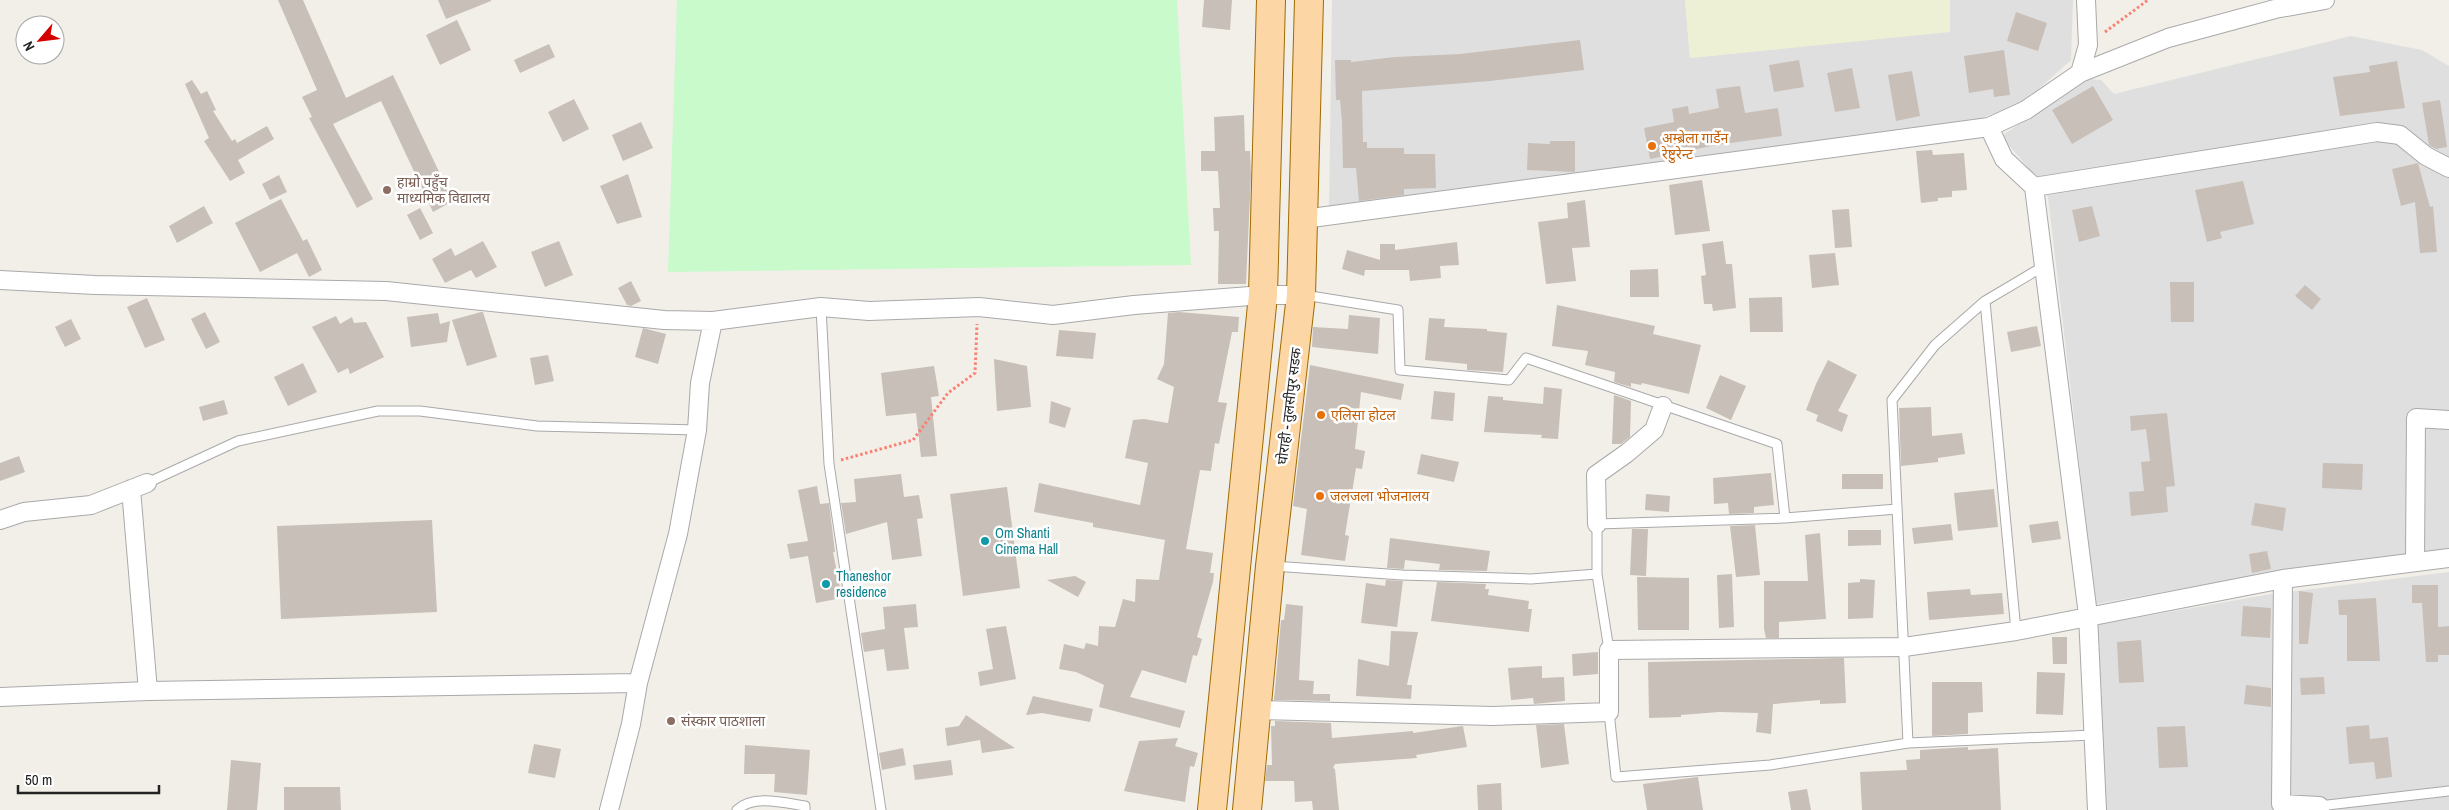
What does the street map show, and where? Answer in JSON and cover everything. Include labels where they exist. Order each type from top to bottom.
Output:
[{"type":"main road","points":[[1212,810],[1240,509],[1263,295],[1271,0]]},
{"type":"main road","name":"घोराही - तुलसीपुर सडक","points":[[1247,810],[1270,566],[1301,295],[1309,0]]},
{"type":"street","points":[[2080,73],[2088,45],[2086,0]]},
{"type":"street","points":[[1304,219],[1989,127],[2026,110],[2080,73],[2168,38],[2274,9],[2325,0]]},
{"type":"street","points":[[1989,127],[2004,159],[2034,187],[2088,615],[2097,810]]},
{"type":"street","points":[[2034,187],[2377,132],[2400,135],[2426,156],[2449,168]]},
{"type":"street","points":[[0,280],[95,285],[386,291],[664,320],[713,321],[821,307],[869,311],[979,307],[1053,315],[1134,305],[1263,295],[1301,295]]},
{"type":"street","points":[[610,810],[631,724],[638,683],[678,534],[697,430],[700,383],[713,321]]},
{"type":"street","points":[[1597,524],[1596,475],[1627,453],[1654,430],[1663,406]]},
{"type":"street","points":[[2415,561],[2416,418],[2449,420]]},
{"type":"street","points":[[0,520],[24,512],[91,505],[139,486],[148,691]]},
{"type":"street","points":[[1256,710],[1493,716],[1609,712],[1609,650],[1904,647],[2016,631],[2088,615],[2282,579],[2449,558]]},
{"type":"street","points":[[2282,579],[2281,804],[2320,808]]},
{"type":"street","points":[[0,697],[148,691],[638,683]]},
{"type":"lane","points":[[1908,743],[1892,400],[1935,345],[1985,301],[2044,266]]},
{"type":"lane","points":[[1301,295],[1398,310],[1400,370],[1509,380],[1526,358],[1777,444],[1785,518]]},
{"type":"lane","points":[[1985,301],[2016,631]]},
{"type":"lane","points":[[821,307],[829,464],[881,810]]},
{"type":"lane","points":[[139,486],[238,441],[378,411],[420,410],[536,426],[697,430]]},
{"type":"lane","points":[[1609,650],[1597,574],[1597,524],[1785,518],[1897,509]]},
{"type":"lane","points":[[1270,566],[1402,575],[1531,579],[1597,574]]},
{"type":"lane","points":[[1609,712],[1616,777],[1770,765],[1908,743],[2094,736]]},
{"type":"lane","points":[[2320,808],[2449,791]]},
{"type":"lane","points":[[737,810],[741,806],[761,801],[805,806],[805,810]]},
{"type":"path","points":[[2088,45],[2148,0]]},
{"type":"path","points":[[829,464],[865,452],[913,440],[948,393],[975,373],[975,343],[979,307]]},
{"type":"shaded area","points":[[1332,0],[1685,0],[1690,58],[1950,31],[1950,0],[2073,0],[2071,60],[2022,104],[1967,123],[1329,210]]},
{"type":"shaded area","points":[[2351,36],[2422,50],[2449,66],[2449,550],[2281,571],[2096,604],[2048,197],[2030,170],[2001,136],[2088,79],[2101,80],[2114,94]]},
{"type":"shaded area","points":[[2449,572],[2449,810],[2105,810],[2096,625],[2271,594]]},
{"type":"green space","points":[[677,0],[1177,0],[1191,265],[668,272]]},
{"type":"green space","points":[[1685,0],[1950,0],[1950,32],[1690,58]]},
{"type":"building","points":[[278,0],[303,0],[346,98],[393,75],[453,201],[433,212],[381,101],[333,124],[373,199],[357,208],[309,118],[312,117],[302,97],[317,90]]},
{"type":"building","points":[[438,0],[491,0],[491,1],[446,19]]},
{"type":"building","points":[[1204,0],[1232,0],[1230,30],[1202,27]]},
{"type":"building","points":[[2016,12],[2047,23],[2038,51],[2007,41]]},
{"type":"building","points":[[457,20],[471,50],[440,65],[426,35]]},
{"type":"building","points":[[1580,40],[1584,70],[1490,81],[1362,91],[1363,142],[1367,142],[1367,148],[1404,148],[1404,154],[1435,154],[1436,188],[1404,189],[1404,195],[1359,201],[1356,168],[1343,168],[1342,122],[1340,100],[1336,100],[1335,60],[1351,60],[1351,62],[1395,57],[1460,54]]},
{"type":"building","points":[[549,44],[555,57],[520,73],[514,60]]},
{"type":"building","points":[[2004,50],[2010,95],[1994,97],[1993,89],[1969,93],[1964,56]]},
{"type":"building","points":[[1799,60],[1804,87],[1774,92],[1769,65]]},
{"type":"building","points":[[2397,61],[2405,108],[2340,116],[2333,77],[2370,72],[2369,66]]},
{"type":"building","points":[[1852,68],[1860,108],[1835,112],[1827,73]]},
{"type":"building","points":[[1912,71],[1920,116],[1896,121],[1888,75]]},
{"type":"building","points":[[192,80],[201,94],[207,91],[216,110],[213,111],[232,141],[235,139],[237,143],[267,126],[274,139],[238,160],[245,173],[230,181],[204,141],[209,138],[185,84]]},
{"type":"building","points":[[1740,86],[1745,113],[1778,108],[1782,136],[1716,145],[1650,159],[1644,128],[1674,122],[1672,109],[1688,106],[1689,114],[1719,108],[1716,89]]},
{"type":"building","points":[[2093,86],[2113,120],[2072,144],[2052,110]]},
{"type":"building","points":[[574,99],[589,129],[563,142],[548,112]]},
{"type":"building","points":[[2440,100],[2447,147],[2436,149],[2429,145],[2422,103]]},
{"type":"building","points":[[1244,115],[1245,151],[1250,151],[1251,175],[1246,284],[1218,284],[1219,231],[1214,231],[1213,208],[1220,208],[1218,171],[1201,171],[1201,151],[1215,151],[1214,117]]},
{"type":"building","points":[[641,122],[653,148],[623,161],[612,135]]},
{"type":"building","points":[[1550,141],[1575,141],[1575,172],[1527,170],[1528,143],[1550,144]]},
{"type":"building","points":[[1932,150],[1933,155],[1964,153],[1967,190],[1952,191],[1952,197],[1938,198],[1938,201],[1921,203],[1916,151]]},
{"type":"building","points":[[2418,163],[2430,207],[2433,206],[2437,252],[2420,253],[2415,202],[2401,206],[2392,169]]},
{"type":"building","points":[[628,174],[642,217],[617,224],[600,186]]},
{"type":"building","points":[[279,175],[287,192],[270,200],[262,184]]},
{"type":"building","points":[[1702,180],[1710,231],[1675,235],[1669,185]]},
{"type":"building","points":[[2243,181],[2254,224],[2220,232],[2222,238],[2207,242],[2195,190]]},
{"type":"building","points":[[281,199],[303,241],[307,239],[322,270],[309,277],[297,253],[260,272],[235,223]]},
{"type":"building","points":[[1585,200],[1590,247],[1572,248],[1576,281],[1546,284],[1538,222],[1568,218],[1567,203]]},
{"type":"building","points":[[204,206],[213,223],[177,243],[169,226]]},
{"type":"building","points":[[2092,206],[2100,236],[2079,242],[2072,210]]},
{"type":"building","points":[[420,208],[433,233],[420,240],[407,215]]},
{"type":"building","points":[[1849,209],[1852,247],[1835,248],[1832,210]]},
{"type":"building","points":[[483,241],[497,267],[476,278],[471,270],[445,283],[432,259],[451,248],[455,256]]},
{"type":"building","points":[[559,241],[573,275],[545,287],[531,252]]},
{"type":"building","points":[[1723,241],[1726,264],[1732,264],[1736,308],[1713,311],[1712,304],[1704,304],[1701,276],[1706,275],[1702,244]]},
{"type":"building","points":[[1457,242],[1459,265],[1440,266],[1441,278],[1410,281],[1409,270],[1365,270],[1364,276],[1342,269],[1347,250],[1380,260],[1380,244],[1395,244],[1395,250]]},
{"type":"building","points":[[1835,253],[1839,285],[1812,288],[1809,255]]},
{"type":"building","points":[[1658,269],[1659,297],[1630,297],[1630,270]]},
{"type":"building","points":[[631,281],[641,301],[631,306],[627,305],[618,288]]},
{"type":"building","points":[[2170,282],[2194,282],[2194,322],[2171,322]]},
{"type":"building","points":[[2305,285],[2321,299],[2312,310],[2295,296]]},
{"type":"building","points":[[1782,297],[1783,332],[1750,332],[1749,298]]},
{"type":"building","points":[[147,298],[165,340],[145,348],[127,307]]},
{"type":"building","points":[[1557,305],[1655,326],[1653,334],[1701,345],[1689,394],[1642,383],[1641,385],[1631,383],[1631,387],[1614,382],[1615,372],[1585,365],[1588,351],[1552,346]]},
{"type":"building","points":[[205,312],[220,342],[206,349],[191,319]]},
{"type":"building","points":[[483,312],[497,357],[467,366],[452,320]]},
{"type":"building","points":[[1179,312],[1239,317],[1238,332],[1232,332],[1218,402],[1227,403],[1219,444],[1215,443],[1211,471],[1200,470],[1186,549],[1213,553],[1210,573],[1214,573],[1213,582],[1197,637],[1202,639],[1197,656],[1193,655],[1186,683],[1142,670],[1130,697],[1185,711],[1180,728],[1099,707],[1104,685],[1076,672],[1059,669],[1064,644],[1084,649],[1086,643],[1098,646],[1099,626],[1115,627],[1123,599],[1135,602],[1136,579],[1159,580],[1165,540],[1093,527],[1093,523],[1034,512],[1039,483],[1140,505],[1148,463],[1125,458],[1133,420],[1144,419],[1168,423],[1174,387],[1157,379],[1164,364],[1168,313]]},
{"type":"building","points":[[438,313],[440,324],[450,321],[447,342],[411,347],[407,317]]},
{"type":"building","points":[[1349,315],[1380,318],[1378,354],[1312,347],[1313,327],[1348,329]]},
{"type":"building","points":[[336,316],[340,324],[352,317],[354,323],[366,322],[384,357],[350,374],[348,368],[338,373],[312,327]]},
{"type":"building","points":[[1429,318],[1445,319],[1444,327],[1487,329],[1487,331],[1507,333],[1503,372],[1467,370],[1467,364],[1425,360]]},
{"type":"building","points":[[71,319],[81,339],[65,347],[55,327]]},
{"type":"building","points":[[2037,326],[2041,346],[2011,352],[2007,332]]},
{"type":"building","points":[[643,328],[666,334],[658,364],[635,357]]},
{"type":"building","points":[[1059,330],[1096,333],[1093,359],[1056,356]]},
{"type":"building","points":[[548,355],[554,381],[535,385],[530,358]]},
{"type":"building","points":[[994,359],[1027,366],[1031,407],[997,411]]},
{"type":"building","points":[[1828,360],[1857,375],[1838,411],[1848,415],[1842,432],[1816,421],[1818,415],[1806,410]]},
{"type":"building","points":[[303,363],[317,392],[288,406],[274,377]]},
{"type":"building","points":[[1310,365],[1404,384],[1401,400],[1361,392],[1355,449],[1365,451],[1362,469],[1356,468],[1345,535],[1349,536],[1345,561],[1301,555],[1307,509],[1293,506]]},
{"type":"building","points":[[934,366],[939,396],[931,397],[937,456],[921,457],[916,413],[886,416],[881,373]]},
{"type":"building","points":[[1720,375],[1746,386],[1731,420],[1706,408]]},
{"type":"building","points":[[1544,387],[1562,389],[1558,439],[1541,438],[1542,435],[1484,432],[1488,396],[1503,397],[1503,400],[1543,404]]},
{"type":"building","points":[[1434,391],[1455,393],[1453,421],[1431,419]]},
{"type":"building","points":[[1614,395],[1631,401],[1630,437],[1621,444],[1612,444]]},
{"type":"building","points":[[224,400],[228,414],[203,421],[199,407]]},
{"type":"building","points":[[1051,401],[1071,408],[1065,428],[1049,423]]},
{"type":"building","points":[[1931,407],[1932,436],[1962,433],[1965,454],[1938,458],[1938,462],[1901,466],[1899,408]]},
{"type":"building","points":[[2167,413],[2175,486],[2166,487],[2168,512],[2131,516],[2129,492],[2144,491],[2141,462],[2150,461],[2146,429],[2131,431],[2130,416]]},
{"type":"building","points":[[1421,454],[1459,462],[1454,482],[1417,474]]},
{"type":"building","points":[[19,456],[25,472],[0,481],[0,463]]},
{"type":"building","points":[[2323,463],[2363,464],[2362,490],[2322,488]]},
{"type":"building","points":[[1771,473],[1774,505],[1754,507],[1754,513],[1729,514],[1728,503],[1714,504],[1713,478]]},
{"type":"building","points":[[901,474],[904,497],[919,495],[923,518],[917,519],[922,556],[892,560],[887,522],[846,534],[841,503],[856,502],[854,479]]},
{"type":"building","points":[[1842,474],[1883,474],[1883,489],[1842,489]]},
{"type":"building","points":[[817,486],[820,504],[829,503],[835,552],[833,552],[842,598],[816,603],[808,556],[790,559],[787,544],[808,541],[798,490]]},
{"type":"building","name":"Om Shanti Cinema Hall","points":[[1007,487],[1020,588],[963,596],[950,494]]},
{"type":"building","points":[[1994,489],[1998,527],[1958,531],[1954,493]]},
{"type":"building","points":[[1646,494],[1670,496],[1669,512],[1645,510]]},
{"type":"building","points":[[2255,503],[2286,508],[2283,531],[2251,525]]},
{"type":"building","points":[[432,520],[437,612],[281,619],[277,526]]},
{"type":"building","points":[[2058,521],[2061,539],[2032,543],[2029,525]]},
{"type":"building","points":[[1951,524],[1953,540],[1914,544],[1912,528]]},
{"type":"building","points":[[1755,525],[1760,575],[1736,577],[1730,526]]},
{"type":"building","points":[[1632,529],[1648,529],[1646,576],[1630,575]]},
{"type":"building","points":[[1848,530],[1881,530],[1881,545],[1848,546]]},
{"type":"building","points":[[1820,533],[1826,619],[1779,622],[1779,638],[1766,638],[1764,629],[1764,581],[1808,581],[1805,535]]},
{"type":"building","points":[[1390,538],[1490,551],[1487,571],[1439,570],[1440,564],[1405,560],[1404,569],[1387,568]]},
{"type":"building","points":[[2267,551],[2271,569],[2252,573],[2249,554]]},
{"type":"building","points":[[1732,574],[1734,627],[1719,628],[1717,575]]},
{"type":"building","points":[[1075,576],[1086,582],[1078,597],[1047,580]]},
{"type":"building","points":[[1637,577],[1689,578],[1689,630],[1638,630]]},
{"type":"building","points":[[1860,579],[1875,580],[1873,618],[1848,619],[1848,583],[1860,582]]},
{"type":"building","points":[[1386,580],[1403,581],[1397,627],[1361,623],[1366,583],[1385,586]]},
{"type":"building","points":[[1437,582],[1486,584],[1485,589],[1489,589],[1488,595],[1529,601],[1528,609],[1532,609],[1529,632],[1431,621]]},
{"type":"building","points":[[2412,585],[2438,585],[2438,627],[2449,626],[2449,655],[2438,655],[2438,662],[2426,662],[2422,603],[2412,603]]},
{"type":"building","points":[[1970,589],[1971,595],[2002,593],[2004,614],[1929,620],[1927,592]]},
{"type":"building","points":[[2299,591],[2313,593],[2308,644],[2299,644]]},
{"type":"building","points":[[2376,598],[2380,661],[2347,661],[2347,615],[2339,615],[2338,600]]},
{"type":"building","points":[[916,604],[918,627],[904,628],[909,669],[887,671],[884,649],[864,652],[861,633],[885,629],[883,607]]},
{"type":"building","points":[[1286,604],[1303,606],[1299,680],[1314,681],[1313,694],[1330,694],[1330,701],[1274,700],[1281,620],[1284,620]]},
{"type":"building","points":[[2243,606],[2271,608],[2270,638],[2241,636]]},
{"type":"building","points":[[1006,626],[1016,679],[980,686],[978,672],[993,669],[986,629]]},
{"type":"building","points":[[1391,631],[1418,632],[1407,685],[1412,685],[1411,699],[1356,696],[1358,659],[1389,666]]},
{"type":"building","points":[[2052,637],[2067,637],[2067,664],[2053,664]]},
{"type":"building","points":[[2141,640],[2144,682],[2119,683],[2117,642]]},
{"type":"building","points":[[1598,652],[1598,674],[1573,676],[1572,654]]},
{"type":"building","points":[[1844,658],[1846,703],[1820,704],[1820,700],[1773,704],[1771,734],[1756,732],[1758,713],[1719,712],[1681,715],[1681,717],[1649,718],[1648,662]]},
{"type":"building","points":[[1542,666],[1542,678],[1564,677],[1565,701],[1534,704],[1533,698],[1511,700],[1508,668]]},
{"type":"building","points":[[2037,672],[2065,673],[2063,715],[2036,714]]},
{"type":"building","points":[[2324,677],[2325,694],[2301,695],[2300,678]]},
{"type":"building","points":[[1932,682],[1982,682],[1983,712],[1968,713],[1968,734],[1932,736]]},
{"type":"building","points":[[2246,685],[2271,688],[2271,707],[2244,704]]},
{"type":"building","points":[[1033,696],[1093,709],[1090,722],[1042,713],[1026,715]]},
{"type":"building","points":[[966,715],[1015,748],[982,753],[980,740],[947,746],[945,728],[959,726]]},
{"type":"building","points":[[1275,721],[1331,723],[1332,738],[1413,731],[1413,733],[1463,726],[1467,747],[1416,755],[1417,758],[1335,764],[1333,768],[1335,769],[1339,810],[1313,810],[1312,801],[1295,802],[1294,781],[1265,781],[1267,765],[1272,765],[1271,726],[1275,726]]},
{"type":"building","points":[[1564,724],[1569,764],[1541,768],[1536,725]]},
{"type":"building","points":[[2369,725],[2370,739],[2388,737],[2392,777],[2376,779],[2374,762],[2349,764],[2346,727]]},
{"type":"building","points":[[2185,726],[2188,767],[2159,768],[2157,727]]},
{"type":"building","points":[[1178,738],[1175,746],[1198,753],[1194,767],[1190,766],[1185,802],[1124,791],[1139,741]]},
{"type":"building","points":[[534,744],[561,749],[555,778],[528,773]]},
{"type":"building","points":[[745,745],[810,750],[807,795],[774,792],[775,774],[744,774]]},
{"type":"building","points":[[1968,747],[1968,750],[1998,748],[2001,810],[1862,810],[1860,772],[1907,770],[1906,760],[1920,759],[1920,750]]},
{"type":"building","points":[[903,748],[906,765],[882,770],[879,753]]},
{"type":"building","points":[[231,760],[261,763],[257,810],[227,810]]},
{"type":"building","points":[[951,760],[953,775],[915,780],[913,765]]},
{"type":"building","points":[[1698,777],[1703,810],[1647,810],[1643,784]]},
{"type":"building","points":[[1501,783],[1502,810],[1478,810],[1477,785]]},
{"type":"building","points":[[284,787],[340,787],[341,810],[284,810]]},
{"type":"building","points":[[1807,789],[1811,810],[1791,810],[1788,792]]},
{"type":"place","name":"अम्ब्रेला गार्डेन रेष्टुरेन्ट","points":[[1652,146]]},
{"type":"place","name":"हाम्रो पहुँच माध्यमिक विद्यालय","points":[[387,190]]},
{"type":"place","name":"एलिसा होटल","points":[[1321,415]]},
{"type":"place","name":"जलजला भोजनालय","points":[[1320,496]]},
{"type":"place","name":"Om Shanti Cinema Hall","points":[[985,541]]},
{"type":"place","name":"Thaneshor residence","points":[[826,584]]},
{"type":"place","name":"संस्कार पाठशाला","points":[[671,721]]}]
